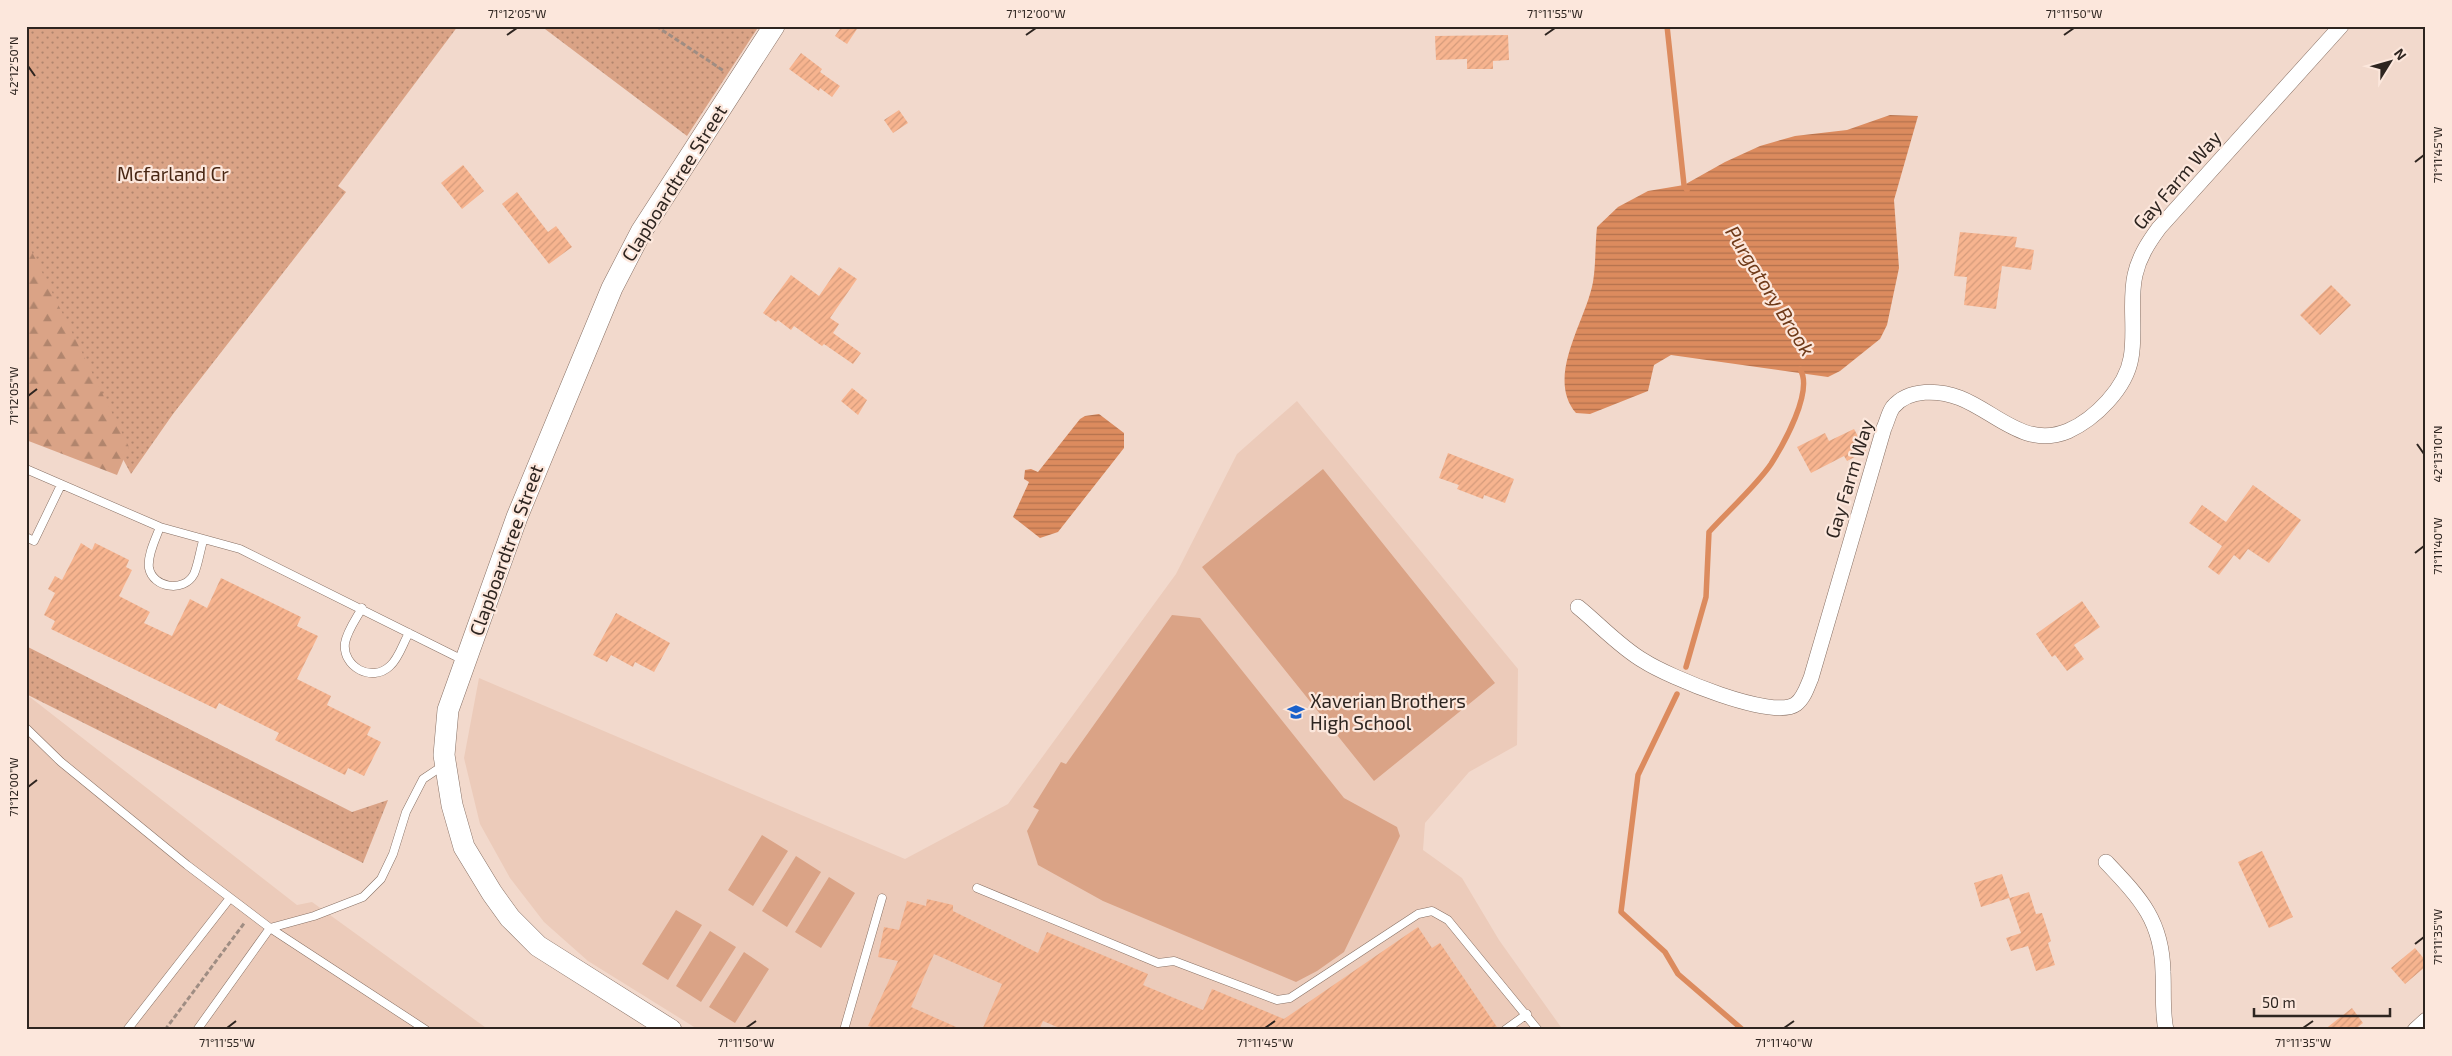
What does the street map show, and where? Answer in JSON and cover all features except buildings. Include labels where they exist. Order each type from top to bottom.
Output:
[{"type":"main road","name":"Clapboardtree Street","points":[[672,1030],[538,946],[510,918],[492,893],[464,847],[452,805],[446,764],[448,710],[517,517],[612,288],[641,232],[774,26]]},
{"type":"street","name":"Gay Farm Way","points":[[1578,607],[1642,661],[1686,683],[1763,707],[1780,709],[1795,705],[1805,694],[1811,678],[1884,428],[1893,407],[1910,394],[1934,392],[1961,399],[2002,423],[2025,433],[2045,436],[2067,432],[2103,406],[2120,384],[2131,359],[2134,276],[2140,258],[2148,244],[2159,228],[2341,26]]},
{"type":"street","points":[[2106,862],[2141,899],[2151,914],[2159,935],[2163,955],[2166,1030]]},
{"type":"street","points":[[2415,1030],[2426,1020]]},
{"type":"lane","points":[[26,469],[160,527],[203,541],[240,549],[362,608],[465,661]]},
{"type":"lane","points":[[26,537],[34,541],[61,485]]},
{"type":"lane","points":[[160,527],[149,560],[149,568],[158,582],[165,585],[182,585],[188,581],[194,574],[203,541]]},
{"type":"lane","points":[[362,608],[345,643],[348,659],[360,671],[376,673],[391,666],[409,633]]},
{"type":"lane","points":[[26,728],[61,762],[251,914],[426,1030]]},
{"type":"lane","points":[[196,1030],[270,928],[314,916],[363,897],[381,879],[393,854],[406,812],[422,779],[446,764]]},
{"type":"lane","points":[[978,888],[1158,963],[1174,961],[1277,1000],[1290,998],[1418,914],[1432,911],[1448,920],[1527,1014],[1538,1030]]},
{"type":"lane","points":[[128,1030],[230,898]]},
{"type":"lane","points":[[844,1030],[882,898]]},
{"type":"lane","points":[[1505,1030],[1527,1014]]},
{"type":"path","points":[[656,26],[738,80]]},
{"type":"path","points":[[165,1030],[251,914]]},
{"type":"shaded area","name":"Xaverian Brothers High School","points":[[1297,401],[1518,669],[1517,745],[1469,772],[1425,823],[1423,850],[1462,878],[1499,940],[1563,1030],[699,1030],[588,961],[544,922],[510,878],[480,824],[464,758],[479,678],[905,859],[1008,804],[1176,574],[1237,454]]},
{"type":"shaded area","points":[[26,694],[297,905],[312,902],[489,1030],[26,1030]]},
{"type":"green space","name":"Mcfarland Cr","points":[[26,26],[458,26],[338,186],[346,192],[173,414],[131,474],[26,279]]},
{"type":"green space","points":[[541,26],[759,26],[687,136]]},
{"type":"green space","points":[[26,240],[129,447],[117,475],[26,440]]},
{"type":"green space","points":[[1323,469],[1495,683],[1374,781],[1202,567]]},
{"type":"green space","points":[[1172,615],[1200,618],[1344,798],[1397,827],[1400,836],[1344,952],[1317,971],[1296,982],[1103,901],[1038,865],[1027,831],[1039,810],[1033,807],[1061,762],[1066,764]]},
{"type":"green space","points":[[26,646],[352,812],[388,800],[363,863],[26,694]]},
{"type":"green space","points":[[762,835],[788,851],[753,906],[728,890]]},
{"type":"green space","points":[[796,856],[821,872],[787,927],[762,911]]},
{"type":"green space","points":[[829,877],[855,893],[821,948],[795,932]]},
{"type":"green space","points":[[676,910],[702,925],[668,980],[642,964]]},
{"type":"green space","points":[[710,931],[736,947],[701,1002],[676,986]]},
{"type":"green space","points":[[744,952],[769,969],[735,1023],[709,1007]]},
{"type":"water","points":[[1890,115],[1918,116],[1894,200],[1899,268],[1887,325],[1880,339],[1840,371],[1828,377],[1671,355],[1654,365],[1648,391],[1590,414],[1576,413],[1568,399],[1565,383],[1566,366],[1593,282],[1597,227],[1618,207],[1648,191],[1684,185],[1725,162],[1760,146],[1795,136],[1847,130]]},
{"type":"water","points":[[1099,414],[1124,433],[1124,448],[1058,532],[1040,538],[1013,517],[1029,482],[1024,479],[1025,470],[1031,469],[1038,472],[1080,419],[1085,416]]},
{"type":"waterway","name":"Purgatory Brook","points":[[1667,26],[1684,185],[1687,190]]},
{"type":"waterway","name":"Purgatory Brook","points":[[1686,667],[1706,597],[1709,532],[1758,481],[1783,444],[1800,404],[1803,390],[1803,379],[1800,369]]},
{"type":"waterway","name":"Purgatory Brook","points":[[1677,694],[1638,775],[1621,912],[1665,952],[1678,974],[1743,1030]]},
{"type":"place","name":"Xaverian Brothers High School","points":[[1296,712]]}]
